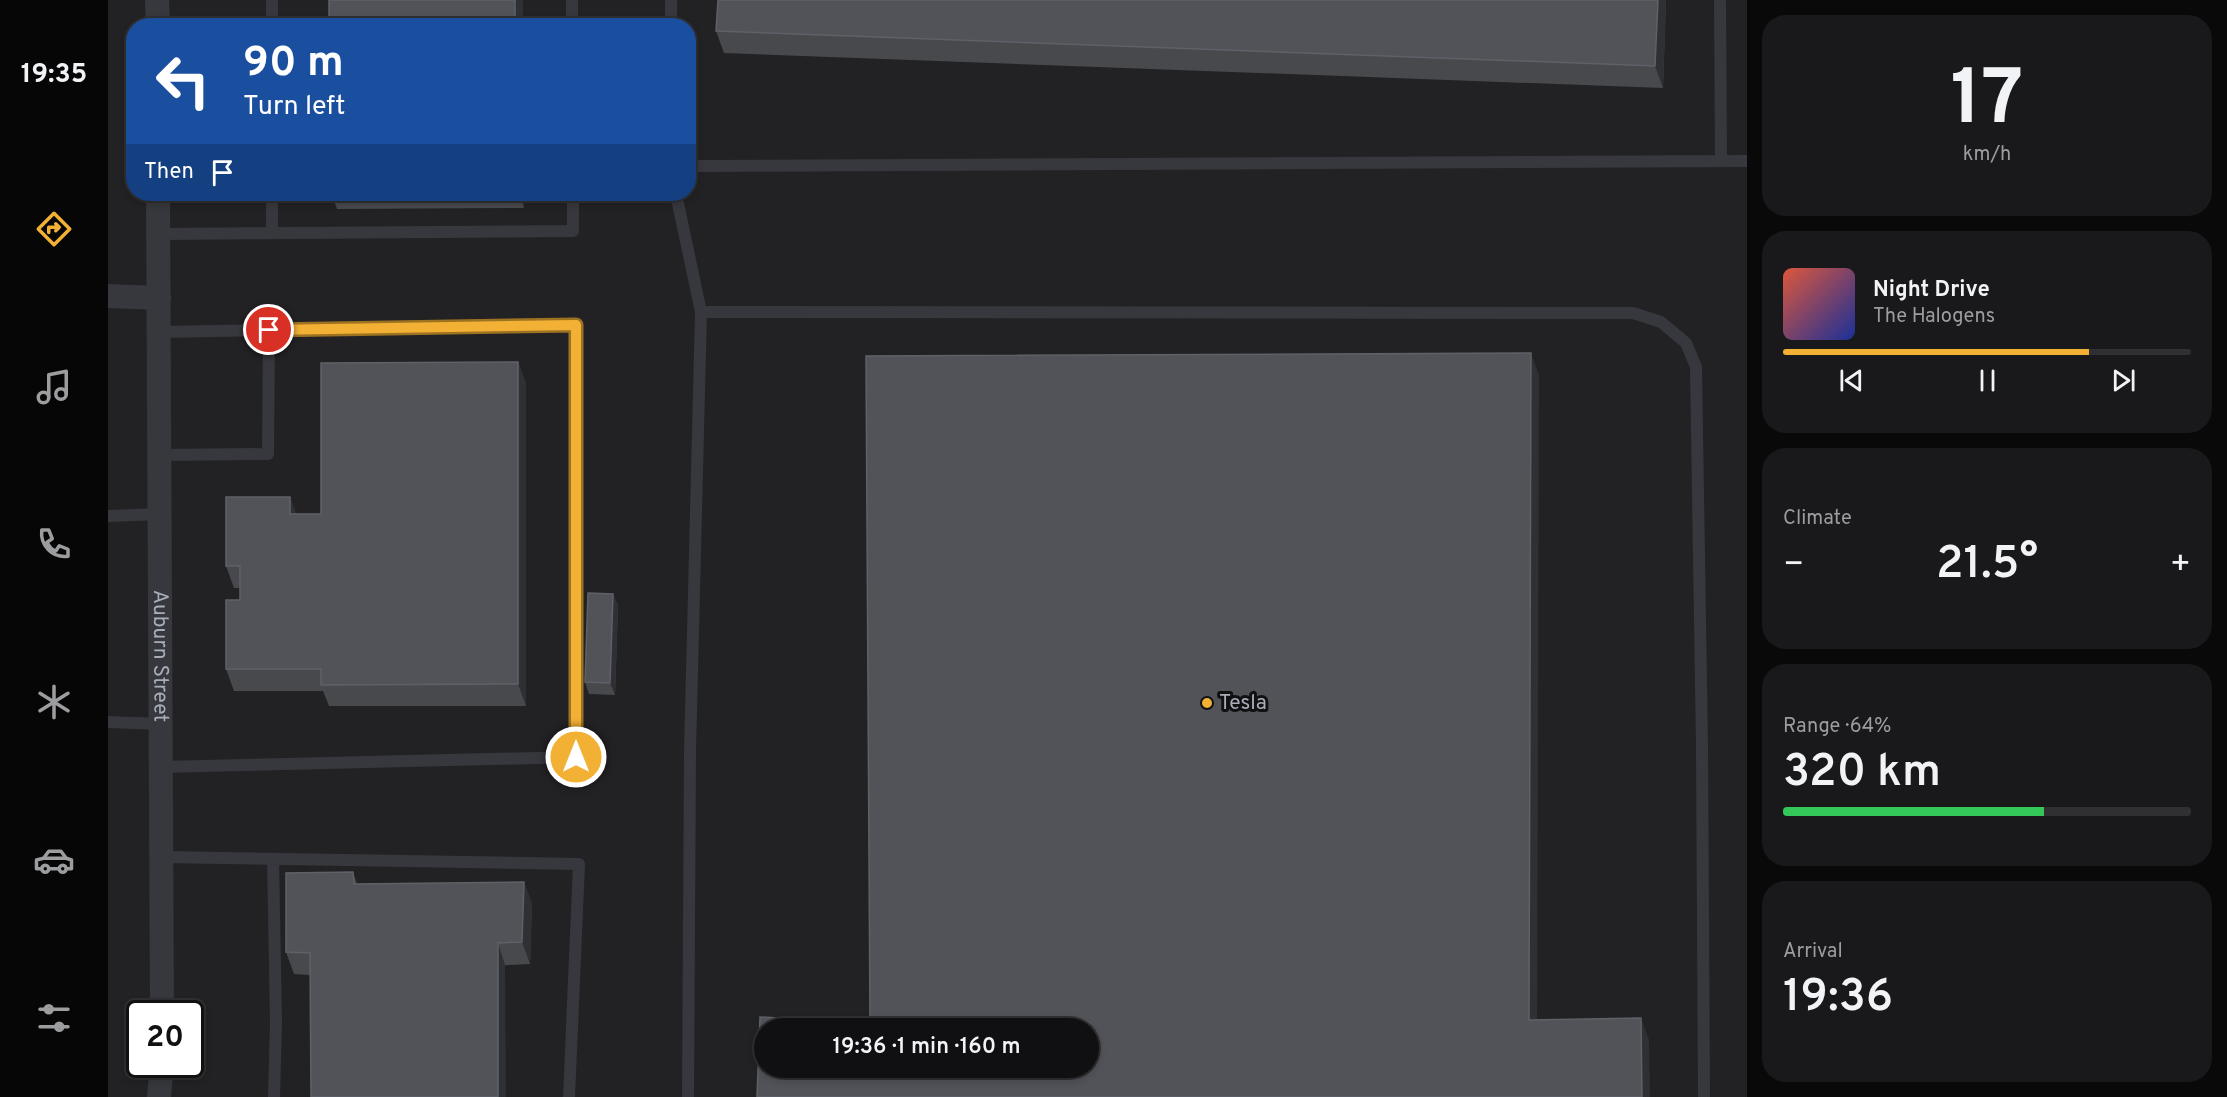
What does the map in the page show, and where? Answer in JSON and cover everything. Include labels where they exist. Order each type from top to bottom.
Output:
[{"type":"street","points":[[157,0],[158,18]]},
{"type":"street","name":"Auburn Street","points":[[158,201],[162,1000]]},
{"type":"street","points":[[108,296],[159,298]]},
{"type":"street","points":[[159,1097],[161,1078]]},
{"type":"lane","points":[[272,0],[272,18]]},
{"type":"lane","points":[[572,0],[572,18]]},
{"type":"lane","points":[[671,0],[671,18]]},
{"type":"lane","points":[[1720,0],[1721,160]]},
{"type":"lane","points":[[696,166],[1747,161]]},
{"type":"lane","points":[[272,201],[272,233]]},
{"type":"lane","points":[[158,234],[573,231],[573,201]]},
{"type":"lane","points":[[677,201],[701,312],[690,752],[688,1097]]},
{"type":"lane","points":[[701,312],[1633,313],[1661,322],[1686,343],[1696,367],[1702,746],[1704,1097]]},
{"type":"lane","points":[[159,332],[576,325],[576,757],[161,766]]},
{"type":"lane","points":[[160,455],[268,454],[269,330]]},
{"type":"lane","points":[[108,516],[160,514]]},
{"type":"lane","points":[[108,723],[160,724]]},
{"type":"lane","points":[[161,857],[579,864],[570,1097]]},
{"type":"lane","points":[[273,859],[276,1022],[274,1097]]},
{"type":"lane","points":[[159,1097],[166,1097]]},
{"type":"shaded area","points":[[108,0],[1747,0],[1747,1097],[108,1097]]},
{"type":"building","points":[[329,0],[515,0],[515,18],[329,18]]},
{"type":"building","points":[[718,0],[1658,0],[1655,66],[716,31]]},
{"type":"building","name":"Tesla","points":[[1531,353],[1529,1020],[1641,1018],[1642,1097],[757,1097],[758,1078],[1099,1078],[1099,1018],[870,1018],[866,356]]},
{"type":"building","points":[[518,362],[518,684],[321,685],[321,669],[226,669],[226,600],[240,600],[240,566],[226,566],[226,497],[290,497],[290,514],[321,514],[321,363]]},
{"type":"building","points":[[588,593],[613,594],[610,683],[585,682]]},
{"type":"building","points":[[353,872],[354,884],[524,882],[522,942],[498,943],[498,1097],[311,1097],[310,953],[286,952],[286,873]]},
{"type":"place","name":"Tesla","points":[[1207,703]]},
{"type":"route","points":[[269,330],[576,325],[576,757]]}]
